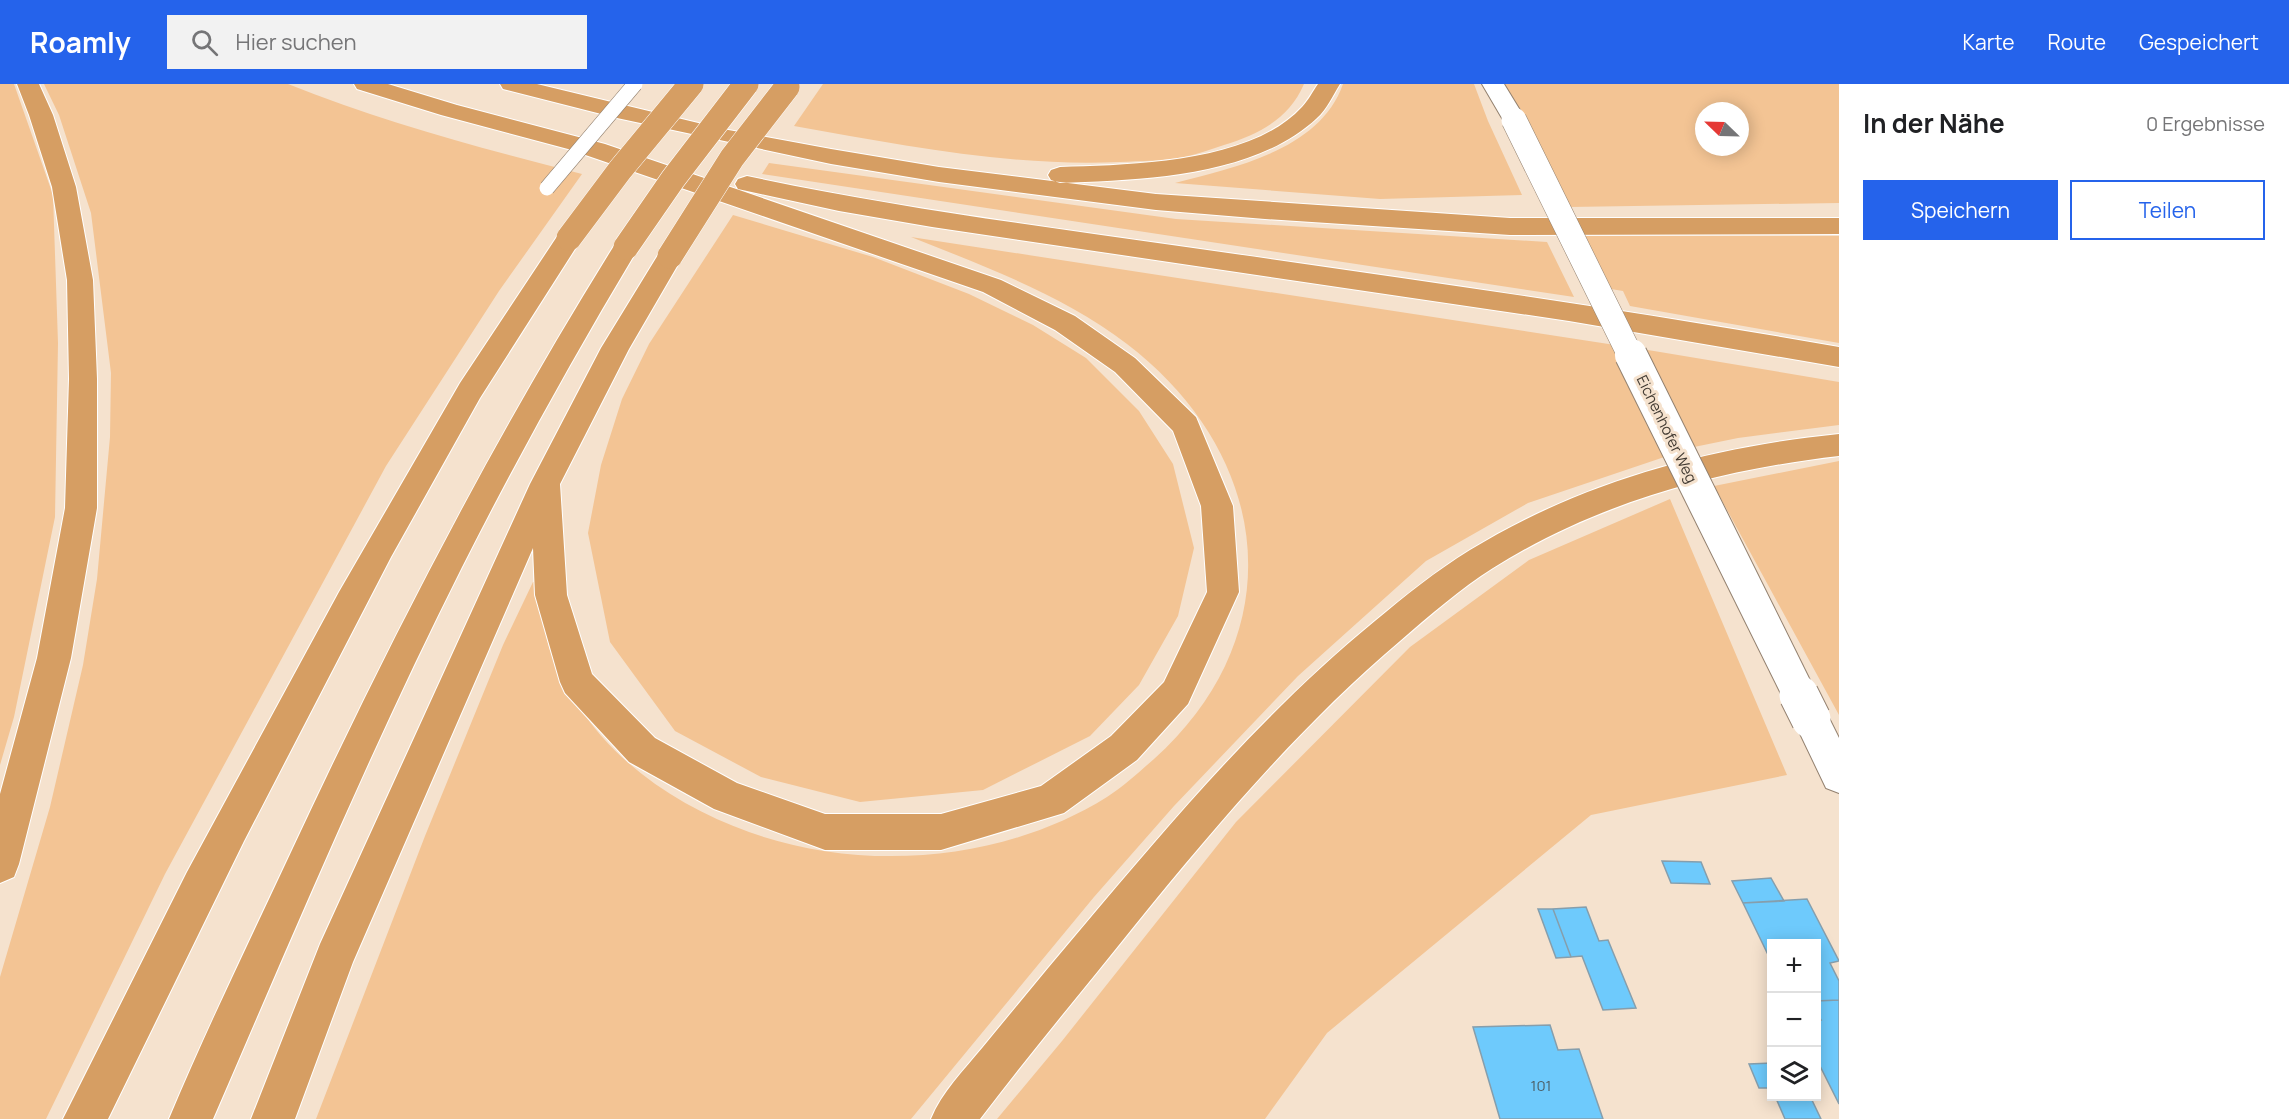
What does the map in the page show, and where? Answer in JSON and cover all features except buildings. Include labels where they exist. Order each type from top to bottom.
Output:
[{"type":"highway","points":[[0,864],[54,658],[81,508],[80,280],[64,187],[41,115],[28,84]]},
{"type":"highway","points":[[365,84],[577,144],[753,185],[918,216],[1488,300],[1755,341],[1839,357]]},
{"type":"highway","points":[[511,84],[594,107],[688,129],[957,177],[1085,195],[1248,212],[1527,226],[1839,226]]},
{"type":"highway","points":[[85,1119],[235,820],[398,514],[486,363],[525,301],[569,238],[620,170],[691,84]]},
{"type":"highway","points":[[191,1119],[336,797],[442,575],[571,333],[673,178],[747,84]]},
{"type":"highway","points":[[957,177],[1129,173],[1206,161],[1261,144],[1288,130],[1304,119],[1319,104],[1329,84]]},
{"type":"highway","points":[[273,1119],[334,958],[545,484],[615,348],[670,256],[732,158],[788,86]]},
{"type":"highway","points":[[545,484],[551,595],[577,682],[642,750],[727,797],[825,832],[941,832],[1051,801],[1124,748],[1176,693],[1223,592],[1217,506],[1186,425],[1125,364],[1065,323],[992,286],[577,144]]},
{"type":"highway","points":[[953,1119],[1216,797],[1315,693],[1365,648],[1439,589],[1492,553],[1541,527],[1611,496],[1665,476],[1722,462],[1839,445]]},
{"type":"street","name":"Eichenhofer Weg","points":[[1493,84],[1514,120],[1839,776]]},
{"type":"lane","points":[[547,188],[635,84]]},
{"type":"shaded area","points":[[0,84],[14,84],[53,195],[58,343],[55,517],[14,717],[0,765]]},
{"type":"shaded area","points":[[44,84],[288,84],[360,111],[434,134],[582,174],[499,291],[386,466],[165,874],[46,1119],[0,1119],[0,977],[50,807],[83,665],[97,579],[110,437],[111,373],[91,213],[59,115]]},
{"type":"shaded area","points":[[823,84],[1304,84],[1290,107],[1272,124],[1237,141],[1176,158],[1079,163],[957,153],[794,126]]},
{"type":"shaded area","points":[[1343,84],[1474,84],[1488,121],[1522,195],[1380,199],[1175,183],[1248,162],[1296,140],[1332,107]]},
{"type":"shaded area","points":[[1503,84],[1839,84],[1839,203],[1569,207]]},
{"type":"shaded area","points":[[769,163],[1176,219],[1547,242],[1574,297],[762,174]]},
{"type":"shaded area","points":[[733,215],[873,257],[969,294],[1033,325],[1086,358],[1139,411],[1173,464],[1194,548],[1178,616],[1139,685],[1090,736],[983,790],[860,802],[761,777],[675,731],[610,642],[588,533],[601,465],[622,399],[649,344]]},
{"type":"shaded area","points":[[1584,236],[1839,236],[1839,343],[1630,306],[1623,291],[1611,289]]},
{"type":"shaded area","points":[[911,237],[1654,351],[1839,382],[1839,425],[1738,438],[1694,447],[1528,503],[1426,561],[1298,676],[1174,806],[1094,897],[911,1119],[316,1119],[425,836],[503,645],[533,582],[536,582],[549,647],[555,662],[577,703],[610,746],[652,782],[699,810],[749,832],[793,845],[838,853],[885,856],[932,854],[978,847],[1023,836],[1066,819],[1113,793],[1154,759],[1199,710],[1229,657],[1245,602],[1247,546],[1236,491],[1212,438],[1176,389],[1127,344],[1102,327],[1077,311],[1023,283]]},
{"type":"shaded area","points":[[1839,461],[1839,715],[1714,486]]},
{"type":"shaded area","points":[[1670,499],[1787,775],[1591,815],[1327,1033],[1265,1119],[997,1119],[1236,822],[1410,647],[1529,560]]}]
